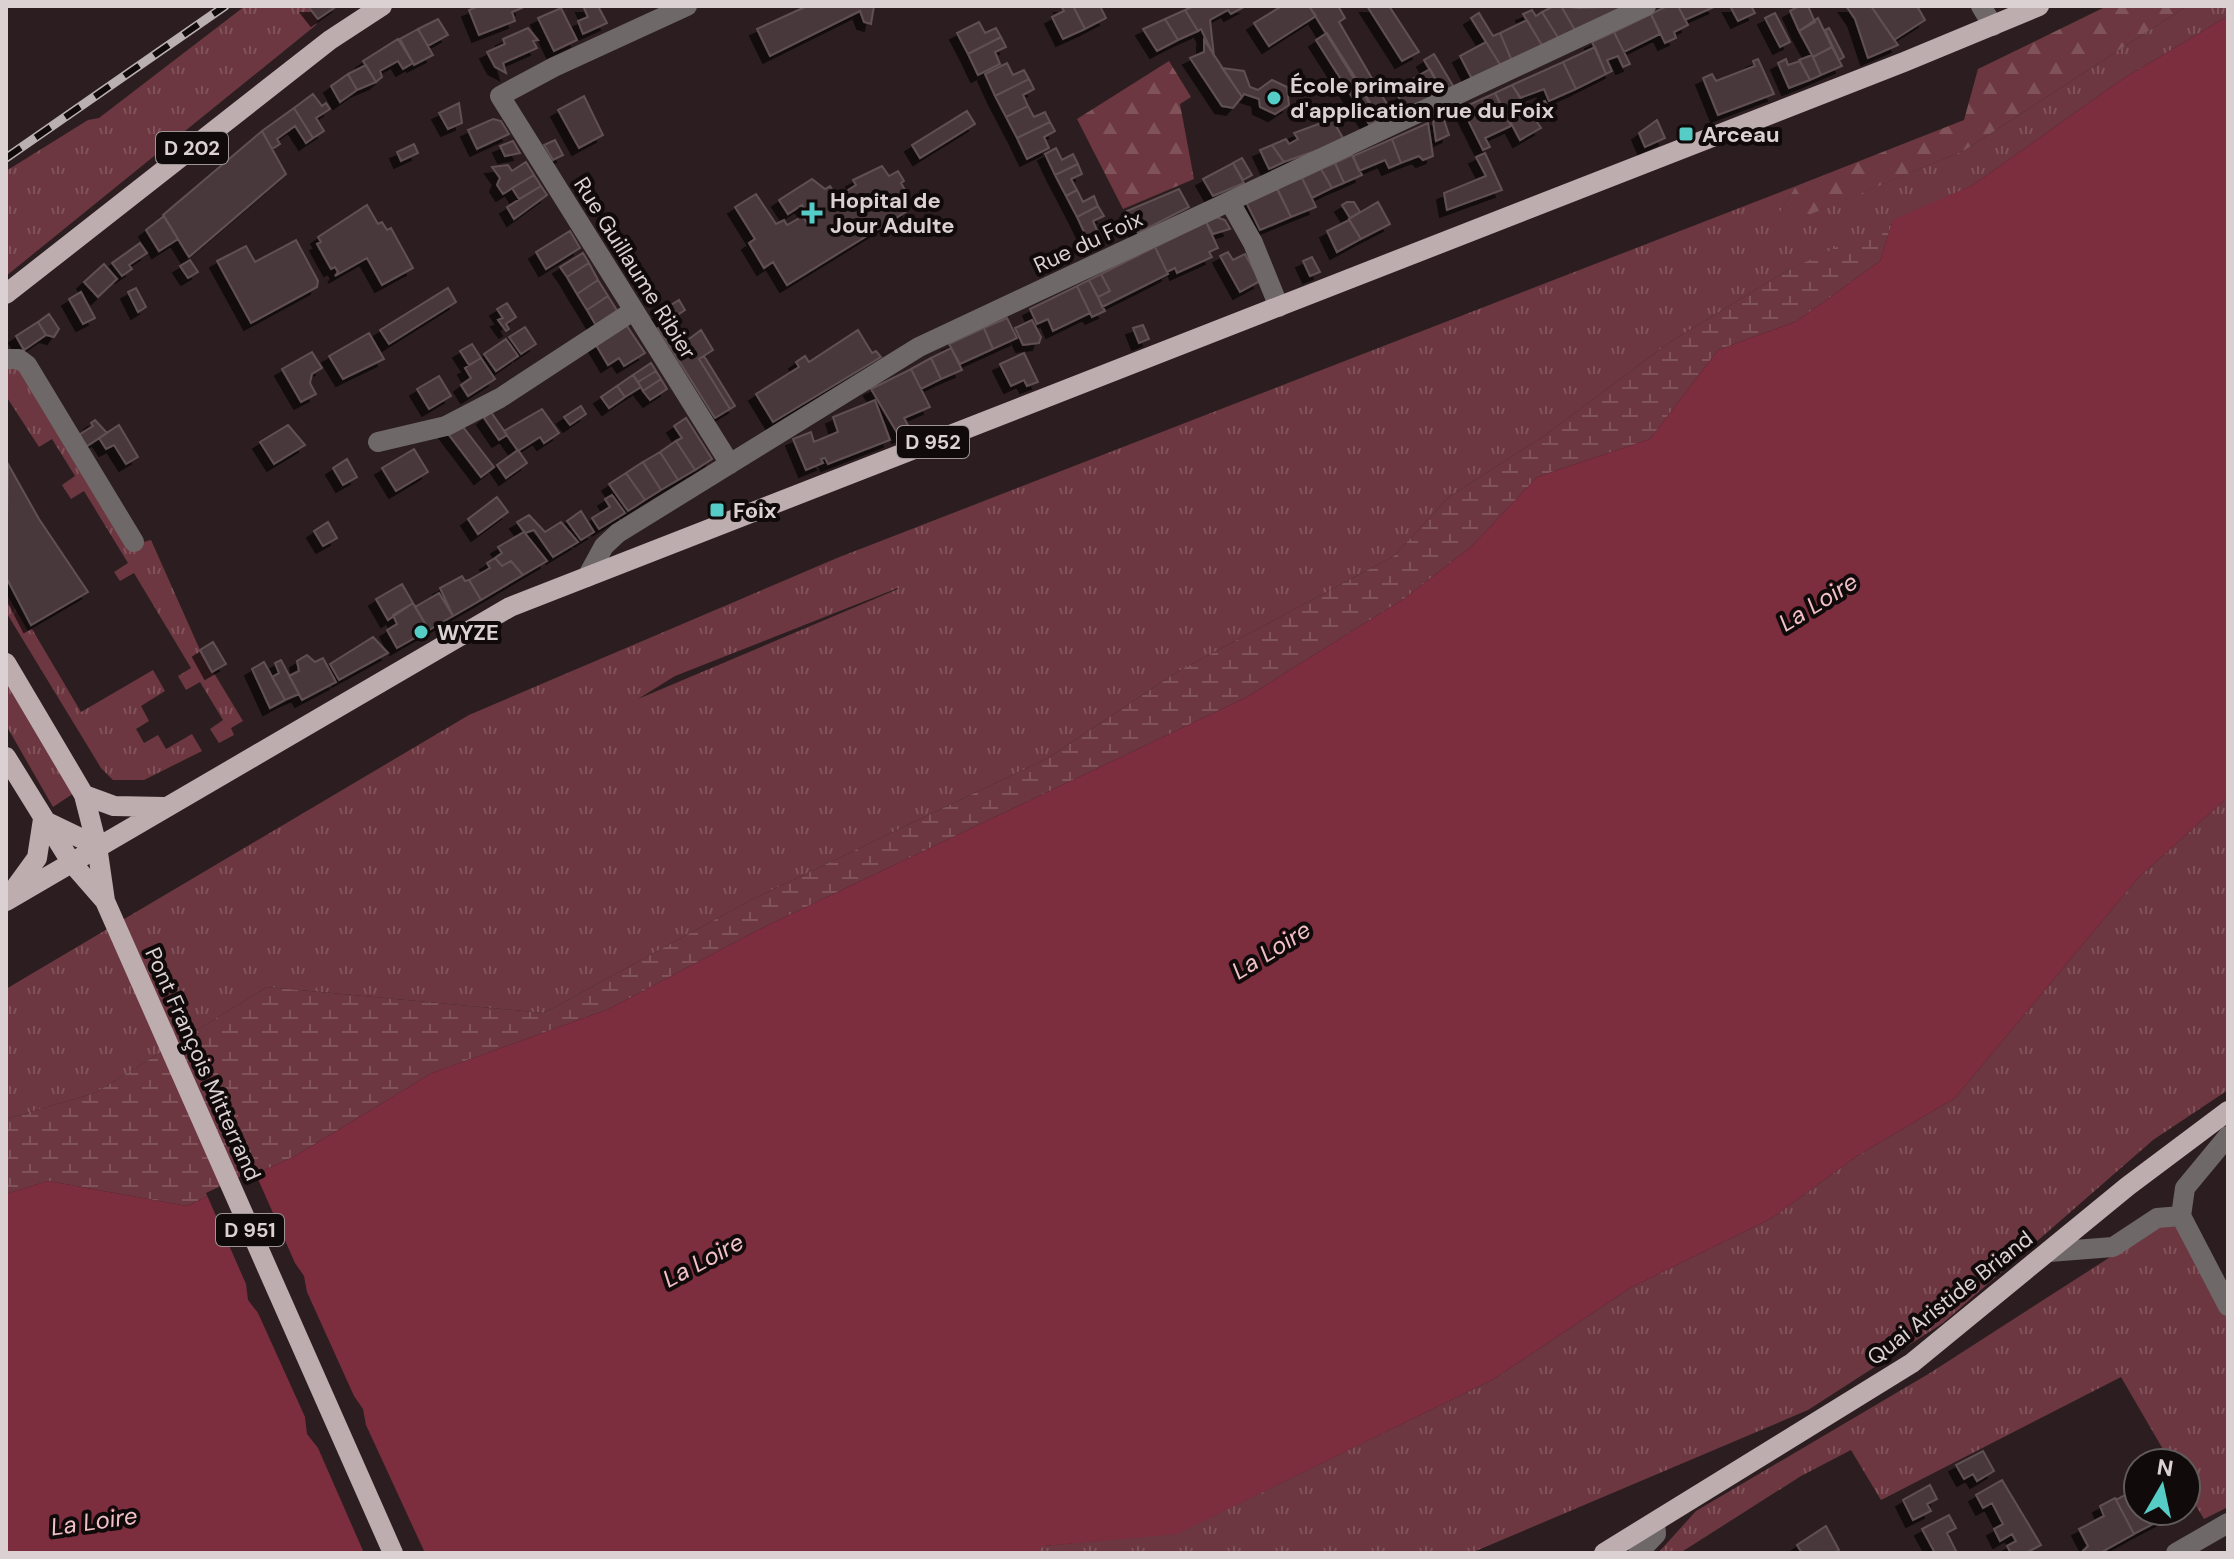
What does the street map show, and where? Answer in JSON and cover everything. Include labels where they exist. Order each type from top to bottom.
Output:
[{"type":"main road","name":"D 202","points":[[6,294],[330,40],[382,6]]},
{"type":"main road","name":"D 952","points":[[6,900],[510,607],[2039,6]]},
{"type":"main road","points":[[6,663],[84,795],[97,846]]},
{"type":"main road","points":[[6,757],[71,862]]},
{"type":"main road","points":[[84,795],[114,806],[164,807]]},
{"type":"main road","points":[[43,819],[71,837],[97,846]]},
{"type":"main road","points":[[6,900],[34,864],[43,819]]},
{"type":"main road","name":"D 951","points":[[97,846],[106,904]]},
{"type":"main road","name":"D 951","points":[[71,862],[106,904]]},
{"type":"main road","name":"Pont François Mitterrand","points":[[106,904],[393,1553]]},
{"type":"main road","name":"Quai Aristide Briand","points":[[1604,1553],[1912,1363],[2128,1186],[2228,1111]]},
{"type":"street","name":"Rue Guillaume Ribier","points":[[687,6],[554,67],[500,96],[730,464]]},
{"type":"street","name":"Rue du Foix","points":[[587,577],[604,546],[618,533],[919,347],[1645,6]]},
{"type":"street","points":[[1981,6],[1993,26]]},
{"type":"street","points":[[1230,202],[1253,243],[1279,307]]},
{"type":"street","points":[[378,442],[446,426],[550,368],[633,311]]},
{"type":"street","points":[[6,359],[19,359],[27,365],[134,542]]},
{"type":"street","points":[[2228,1136],[2185,1188],[2181,1216],[2228,1306]]},
{"type":"street","points":[[2049,1252],[2113,1247],[2157,1218],[2181,1216]]},
{"type":"street","points":[[1638,1553],[1656,1534],[1655,1523]]},
{"type":"street","points":[[2176,1553],[2228,1523]]},
{"type":"green space","points":[[245,6],[308,6],[318,19],[316,25],[6,276],[6,171],[88,120],[99,118]]},
{"type":"green space","points":[[2107,6],[2187,6],[1965,150],[1768,232],[1796,186],[1964,120],[1978,69]]},
{"type":"green space","points":[[2187,6],[2228,6],[2228,16],[2121,80],[1973,185],[1783,273],[1670,342],[1544,436],[1449,497],[1394,556],[1177,672],[1048,758],[749,901],[544,1013],[267,987],[95,1093],[6,1119],[6,989],[469,715],[837,558],[1796,186],[1769,231],[1965,150]],"holes":[[[898,589],[638,699],[675,676]]]},
{"type":"green space","points":[[1169,61],[1191,97],[1180,104],[1194,179],[1123,209],[1077,119]]},
{"type":"green space","points":[[1893,220],[1880,261],[1797,321],[1718,350],[1650,439],[1537,477],[1472,546],[1405,598],[1247,697],[758,930],[609,1009],[432,1073],[295,1156],[187,1206],[48,1181],[6,1194],[6,1119],[95,1093],[267,987],[544,1013],[749,901],[1048,758],[1177,672],[1394,556],[1449,497],[1544,436],[1670,342],[1783,273]]},
{"type":"green space","points":[[6,366],[19,368],[132,545],[151,540],[200,650],[243,721],[231,728],[234,735],[219,743],[210,729],[223,720],[200,682],[186,690],[178,676],[191,668],[134,573],[120,581],[114,572],[128,563],[84,491],[71,499],[62,485],[75,476],[52,439],[39,447],[6,396]]},
{"type":"green space","points":[[6,593],[28,631],[32,629],[81,712],[153,670],[165,691],[141,706],[149,721],[136,729],[144,743],[158,735],[166,749],[192,734],[202,751],[144,780],[113,780],[101,768],[6,612]]},
{"type":"green space","points":[[6,677],[74,793],[53,807],[6,725]]},
{"type":"green space","points":[[2228,797],[2228,1090],[2153,1140],[1943,1323],[1808,1410],[1471,1553],[1034,1553],[1043,1546],[1178,1533],[1494,1379],[1630,1288],[1772,1218],[1857,1156],[1955,1098],[2138,878]]},
{"type":"green space","points":[[2160,1225],[2180,1227],[2228,1314],[2228,1507],[2204,1519],[2202,1447],[2162,1447],[2121,1377],[1881,1500],[1851,1450],[1801,1476],[1680,1553],[1658,1553],[1696,1511],[1930,1373]]},
{"type":"water","name":"La Loire","points":[[2228,16],[2228,797],[2138,878],[1955,1098],[1857,1156],[1772,1218],[1630,1288],[1494,1379],[1177,1534],[1044,1546],[1034,1553],[6,1553],[6,1194],[48,1181],[187,1206],[295,1156],[432,1073],[609,1009],[758,930],[1247,697],[1405,598],[1472,546],[1537,477],[1650,439],[1718,350],[1797,321],[1880,261],[1893,220],[1973,185],[2121,80]]},
{"type":"pier","points":[[254,1170],[295,1263],[304,1276],[307,1292],[354,1396],[363,1409],[366,1425],[425,1553],[364,1553],[318,1448],[307,1434],[305,1417],[258,1313],[248,1300],[246,1284],[206,1193]]},
{"type":"building","points":[[308,6],[337,6],[318,19]]},
{"type":"building","points":[[479,6],[522,8],[512,12],[515,21],[479,35],[469,10]]},
{"type":"building","points":[[583,6],[598,6],[607,23],[583,34],[578,21],[588,17]]},
{"type":"building","points":[[807,6],[874,6],[871,24],[864,22],[860,11],[770,56],[757,29]]},
{"type":"building","points":[[1061,6],[1073,6],[1085,29],[1063,39],[1052,17],[1064,11]]},
{"type":"building","points":[[1073,6],[1100,6],[1106,18],[1085,29]]},
{"type":"building","points":[[1194,6],[1244,7],[1231,14],[1228,10],[1210,20],[1214,56],[1201,29],[1198,31],[1185,10]]},
{"type":"building","points":[[1282,6],[1309,6],[1316,16],[1269,46],[1254,23]]},
{"type":"building","points":[[1309,6],[1338,6],[1345,18],[1339,22],[1388,106],[1386,116],[1379,119]]},
{"type":"building","points":[[1367,6],[1389,6],[1419,52],[1402,61]]},
{"type":"building","points":[[1561,6],[1576,32],[1559,39],[1542,12]]},
{"type":"building","points":[[1561,6],[1579,8],[1628,6],[1576,32]]},
{"type":"building","points":[[1667,6],[1678,6],[1688,25],[1674,32],[1676,38],[1665,43],[1651,14]]},
{"type":"building","points":[[1678,6],[1716,6],[1685,20]]},
{"type":"building","points":[[1730,6],[1751,6],[1755,13],[1738,21]]},
{"type":"building","points":[[1799,6],[1808,6],[1815,22],[1799,31],[1790,11]]},
{"type":"building","points":[[1846,6],[1871,6],[1898,45],[1868,58],[1855,19]]},
{"type":"building","points":[[1871,6],[1917,6],[1925,20],[1894,40]]},
{"type":"building","points":[[561,8],[577,40],[554,51],[538,18]]},
{"type":"building","points":[[1185,10],[1198,31],[1178,40],[1165,19]]},
{"type":"building","points":[[1532,10],[1536,16],[1542,12],[1559,39],[1543,47],[1523,14]]},
{"type":"building","points":[[1479,13],[1493,36],[1500,33],[1512,61],[1501,66],[1471,18]]},
{"type":"building","points":[[1775,13],[1790,42],[1780,47],[1765,18]]},
{"type":"building","points":[[1651,14],[1660,34],[1624,52],[1614,32]]},
{"type":"building","points":[[1818,18],[1832,47],[1813,57],[1799,31]]},
{"type":"building","points":[[438,19],[448,35],[428,46],[418,29]]},
{"type":"building","points":[[1165,19],[1178,40],[1157,51],[1143,29]]},
{"type":"building","points":[[1527,20],[1543,47],[1512,61],[1500,33]]},
{"type":"building","points":[[979,22],[985,33],[996,28],[1001,37],[968,54],[957,33]]},
{"type":"building","points":[[528,28],[538,40],[533,41],[537,48],[503,63],[506,73],[495,67],[487,52],[505,44],[503,39]]},
{"type":"building","points":[[1829,28],[1844,57],[1839,60],[1825,30]]},
{"type":"building","points":[[418,29],[433,55],[414,65],[400,39]]},
{"type":"building","points":[[1614,32],[1630,64],[1623,67],[1618,56],[1607,60],[1612,71],[1606,74],[1592,42]]},
{"type":"building","points":[[1327,33],[1360,85],[1349,92],[1316,40]]},
{"type":"building","points":[[1001,37],[1006,47],[995,52],[1000,64],[978,75],[968,54]]},
{"type":"building","points":[[398,39],[413,63],[403,69],[398,61],[380,71],[382,77],[376,82],[363,61]]},
{"type":"building","points":[[1204,40],[1242,97],[1233,108],[1222,106],[1190,58],[1204,52]]},
{"type":"building","points":[[1486,42],[1501,66],[1472,79],[1460,56]]},
{"type":"building","points":[[1595,47],[1606,74],[1576,89],[1563,62]]},
{"type":"building","points":[[1832,47],[1842,66],[1821,75],[1813,57]]},
{"type":"building","points":[[1434,54],[1455,89],[1444,94],[1424,60]]},
{"type":"building","points":[[1812,55],[1821,75],[1810,80],[1799,60]]},
{"type":"building","points":[[1758,59],[1774,94],[1718,115],[1703,78],[1712,74],[1716,81],[1755,66],[1753,61]]},
{"type":"building","points":[[1786,59],[1788,65],[1800,61],[1810,80],[1789,88],[1778,63]]},
{"type":"building","points":[[1563,62],[1576,89],[1549,101],[1544,89],[1520,98],[1512,85]]},
{"type":"building","points":[[1007,63],[1013,75],[1024,70],[1029,79],[995,96],[985,74]]},
{"type":"building","points":[[366,65],[376,82],[357,90],[348,74]]},
{"type":"building","points":[[1222,68],[1244,71],[1250,87],[1258,90],[1272,80],[1287,87],[1289,105],[1275,114],[1260,107],[1259,99],[1244,94],[1242,97]]},
{"type":"building","points":[[1430,69],[1444,94],[1408,114],[1398,96],[1411,88],[1409,81]]},
{"type":"building","points":[[348,74],[357,90],[340,102],[331,86]]},
{"type":"building","points":[[1029,79],[1034,89],[1023,95],[1028,106],[1006,117],[995,96]]},
{"type":"building","points":[[1360,85],[1379,119],[1369,124],[1349,92]]},
{"type":"building","points":[[1512,85],[1528,108],[1545,101],[1551,112],[1535,119],[1541,128],[1520,140],[1495,93]]},
{"type":"building","points":[[1495,93],[1511,126],[1485,138],[1490,147],[1483,150],[1462,108]]},
{"type":"building","points":[[313,94],[322,106],[326,103],[330,109],[316,118],[324,131],[313,138],[294,108]]},
{"type":"building","points":[[584,96],[603,135],[579,148],[558,110]]},
{"type":"building","points":[[459,103],[462,123],[448,129],[439,113]]},
{"type":"building","points":[[1028,106],[1034,117],[1045,112],[1050,122],[1017,138],[1006,117]]},
{"type":"building","points":[[294,108],[313,138],[306,143],[295,126],[277,139],[280,144],[272,149],[262,131]]},
{"type":"building","points":[[967,111],[975,124],[920,158],[912,145]]},
{"type":"building","points":[[1443,117],[1449,135],[1436,141],[1433,121]]},
{"type":"building","points":[[493,119],[501,121],[509,134],[477,149],[468,130]]},
{"type":"building","points":[[1332,119],[1343,138],[1332,145],[1284,162],[1272,145],[1286,139],[1289,144],[1298,139],[1294,133]]},
{"type":"building","points":[[1657,120],[1665,138],[1645,147],[1639,133]]},
{"type":"building","points":[[1050,122],[1055,131],[1044,137],[1049,148],[1027,159],[1017,138]]},
{"type":"building","points":[[1428,123],[1433,156],[1423,160],[1419,156],[1401,163],[1392,139]]},
{"type":"building","points":[[262,131],[286,174],[189,257],[163,215]]},
{"type":"building","points":[[1392,139],[1401,163],[1389,168],[1385,160],[1359,171],[1353,156]]},
{"type":"building","points":[[555,140],[563,155],[553,160],[544,145]]},
{"type":"building","points":[[513,141],[520,153],[505,156],[500,146]]},
{"type":"building","points":[[414,144],[418,153],[401,161],[397,152]]},
{"type":"building","points":[[1272,145],[1284,162],[1269,169],[1260,150]]},
{"type":"building","points":[[1056,148],[1062,160],[1073,154],[1078,164],[1055,175],[1045,154]]},
{"type":"building","points":[[1485,153],[1502,190],[1447,210],[1444,193],[1486,176],[1476,157]]},
{"type":"building","points":[[1352,155],[1362,175],[1344,183],[1335,163]]},
{"type":"building","points":[[1242,158],[1252,175],[1243,180],[1233,163]]},
{"type":"building","points":[[526,162],[534,175],[503,194],[497,185],[500,178],[492,167],[508,165],[512,171]]},
{"type":"building","points":[[1233,163],[1244,183],[1213,196],[1203,179]]},
{"type":"building","points":[[1335,163],[1344,183],[1332,188],[1321,169]]},
{"type":"building","points":[[1078,164],[1082,174],[1071,179],[1077,190],[1066,196],[1055,175]]},
{"type":"building","points":[[882,166],[889,176],[898,171],[905,190],[899,194],[909,210],[787,285],[773,262],[764,268],[749,243],[755,239],[735,207],[756,194],[776,224],[784,220],[787,225],[803,216],[808,225],[813,223],[802,205],[788,214],[779,200],[812,179],[825,189],[830,186],[839,201],[834,204],[837,208],[847,202],[842,194],[856,185],[853,180]]},
{"type":"building","points":[[1321,169],[1332,188],[1312,198],[1302,178]]},
{"type":"building","points":[[534,175],[541,186],[519,199],[512,188]]},
{"type":"building","points":[[1302,178],[1316,207],[1291,217],[1277,188]]},
{"type":"building","points":[[541,186],[547,195],[514,219],[507,207]]},
{"type":"building","points":[[1179,189],[1189,207],[1138,233],[1127,211]]},
{"type":"building","points":[[1277,189],[1291,217],[1260,230],[1246,202]]},
{"type":"building","points":[[1077,190],[1083,202],[1094,196],[1098,206],[1077,217],[1066,196]]},
{"type":"building","points":[[1354,202],[1360,212],[1350,218],[1342,205]]},
{"type":"building","points":[[1378,202],[1390,224],[1361,239],[1349,219]]},
{"type":"building","points":[[367,205],[378,224],[382,222],[387,230],[391,228],[413,268],[382,285],[367,258],[335,276],[338,272],[335,267],[331,269],[317,244],[321,242],[318,237]]},
{"type":"building","points":[[1098,206],[1104,216],[1093,221],[1098,233],[1087,238],[1077,217]]},
{"type":"building","points":[[164,216],[178,239],[159,251],[146,230]]},
{"type":"building","points":[[1216,217],[1225,220],[1230,229],[1213,234],[1206,222]]},
{"type":"building","points":[[1349,220],[1361,239],[1337,252],[1327,231]]},
{"type":"building","points":[[1206,222],[1218,248],[1209,252],[1212,257],[1177,273],[1175,268],[1167,272],[1155,247]]},
{"type":"building","points":[[570,231],[580,248],[546,269],[536,252]]},
{"type":"building","points":[[296,240],[318,281],[317,287],[251,323],[217,261],[246,246],[255,262]]},
{"type":"building","points":[[140,243],[147,253],[129,265],[132,269],[122,276],[112,263]]},
{"type":"building","points":[[1155,247],[1168,274],[1102,307],[1098,297],[1110,291],[1101,274]]},
{"type":"building","points":[[1228,252],[1233,260],[1245,254],[1260,281],[1240,292],[1220,256]]},
{"type":"building","points":[[583,253],[589,263],[567,277],[560,267]]},
{"type":"building","points":[[1312,257],[1320,272],[1310,276],[1303,261]]},
{"type":"building","points":[[190,260],[198,272],[188,278],[180,266]]},
{"type":"building","points":[[589,263],[598,280],[577,294],[567,277]]},
{"type":"building","points":[[104,264],[117,279],[98,297],[84,282]]},
{"type":"building","points":[[1101,274],[1110,291],[1098,297],[1089,280]]},
{"type":"building","points":[[598,280],[608,296],[587,310],[577,294]]},
{"type":"building","points":[[1089,280],[1105,311],[1092,317],[1077,286]]},
{"type":"building","points":[[1077,286],[1090,313],[1053,331],[1048,319],[1037,324],[1030,309]]},
{"type":"building","points":[[136,288],[146,307],[138,312],[128,292]]},
{"type":"building","points":[[448,288],[456,302],[389,344],[380,330]]},
{"type":"building","points":[[81,292],[95,318],[83,324],[69,299]]},
{"type":"building","points":[[608,296],[618,312],[597,327],[587,310]]},
{"type":"building","points":[[679,300],[685,310],[664,324],[658,313]]},
{"type":"building","points":[[507,303],[516,317],[506,324],[509,329],[506,331],[498,320],[503,318],[497,309]]},
{"type":"building","points":[[49,314],[59,329],[54,337],[46,335],[38,322]]},
{"type":"building","points":[[1007,318],[1017,338],[993,349],[984,328]]},
{"type":"building","points":[[671,320],[685,342],[701,330],[713,350],[699,359],[730,409],[715,418],[658,328]]},
{"type":"building","points":[[1032,320],[1041,337],[1039,343],[1023,345],[1015,328]]},
{"type":"building","points":[[38,322],[46,335],[24,350],[16,336]]},
{"type":"building","points":[[625,323],[645,353],[624,366],[619,358],[608,365],[596,345]]},
{"type":"building","points":[[1143,325],[1149,339],[1139,343],[1133,328]]},
{"type":"building","points":[[525,327],[536,344],[521,354],[509,337]]},
{"type":"building","points":[[984,328],[993,349],[960,364],[949,344]]},
{"type":"building","points":[[858,330],[872,353],[876,351],[881,357],[773,422],[756,394],[799,367],[796,362],[805,356],[809,362]]},
{"type":"building","points":[[369,333],[384,359],[343,379],[329,356]]},
{"type":"building","points":[[506,339],[518,356],[496,371],[484,354]]},
{"type":"building","points":[[472,344],[481,358],[469,365],[460,351]]},
{"type":"building","points":[[951,348],[962,370],[941,379],[931,358]]},
{"type":"building","points":[[312,352],[322,368],[312,374],[310,383],[316,394],[301,402],[282,369]]},
{"type":"building","points":[[1024,353],[1038,382],[1027,386],[1024,380],[1011,386],[1000,364]]},
{"type":"building","points":[[704,356],[735,406],[730,409],[699,359]]},
{"type":"building","points":[[481,358],[495,379],[468,396],[461,385],[471,378],[465,368]]},
{"type":"building","points":[[931,358],[941,379],[921,389],[911,369]]},
{"type":"building","points":[[651,363],[656,371],[638,382],[633,375]]},
{"type":"building","points":[[911,369],[930,407],[904,418],[911,431],[899,436],[871,389]]},
{"type":"building","points":[[656,371],[661,379],[643,391],[638,382]]},
{"type":"building","points":[[633,375],[641,387],[625,397],[617,386]]},
{"type":"building","points":[[439,376],[451,396],[429,409],[417,389]]},
{"type":"building","points":[[661,379],[667,389],[650,400],[643,391]]},
{"type":"building","points":[[617,386],[625,397],[609,408],[601,397]]},
{"type":"building","points":[[875,400],[890,440],[828,464],[825,458],[821,459],[823,463],[806,470],[793,439],[811,432],[814,442],[838,432],[833,417]]},
{"type":"building","points":[[581,406],[586,414],[570,425],[564,417]]},
{"type":"building","points":[[542,409],[559,433],[544,443],[540,437],[518,451],[504,431]]},
{"type":"building","points":[[491,412],[507,435],[499,440],[484,418]]},
{"type":"building","points":[[686,418],[712,459],[695,470],[676,441],[682,438],[674,426]]},
{"type":"building","points":[[95,420],[107,433],[84,448],[77,436],[93,426],[91,423]]},
{"type":"building","points":[[460,423],[494,467],[481,477],[446,431]]},
{"type":"building","points":[[119,425],[138,457],[126,464],[114,445],[106,449],[99,438]]},
{"type":"building","points":[[288,425],[305,445],[274,464],[260,442]]},
{"type":"building","points":[[676,441],[695,470],[678,480],[660,452]]},
{"type":"building","points":[[414,449],[428,472],[396,491],[382,468]]},
{"type":"building","points":[[518,450],[527,463],[506,478],[497,465]]},
{"type":"building","points":[[660,452],[678,480],[661,490],[643,462]]},
{"type":"building","points":[[347,459],[357,477],[343,485],[333,468]]},
{"type":"building","points":[[643,462],[661,490],[645,500],[626,473]]},
{"type":"building","points":[[8,464],[39,519],[88,592],[31,625],[6,577]]},
{"type":"building","points":[[626,473],[645,500],[628,511],[609,484]]},
{"type":"building","points":[[612,495],[625,513],[599,529],[592,518],[610,507],[605,499]]},
{"type":"building","points":[[497,497],[508,512],[478,534],[468,519]]},
{"type":"building","points":[[581,511],[594,532],[581,540],[567,521]]},
{"type":"building","points":[[529,515],[545,532],[561,522],[578,542],[553,557],[534,530],[525,533],[517,522]]},
{"type":"building","points":[[328,522],[337,538],[323,546],[314,531]]},
{"type":"building","points":[[524,532],[547,561],[523,575],[511,561],[502,566],[495,558],[502,553],[498,547]]},
{"type":"building","points":[[495,558],[502,566],[511,561],[523,575],[481,600],[469,580],[490,568],[487,563]]},
{"type":"building","points":[[462,576],[465,581],[469,580],[481,600],[453,616],[440,588]]},
{"type":"building","points":[[402,584],[413,603],[388,620],[376,599]]},
{"type":"building","points":[[439,593],[453,616],[429,630],[415,607]]},
{"type":"building","points":[[413,603],[429,630],[397,648],[387,630],[397,624],[393,615]]},
{"type":"building","points":[[373,637],[388,653],[339,680],[330,664]]},
{"type":"building","points":[[213,642],[226,664],[212,672],[200,650]]},
{"type":"building","points":[[307,655],[315,662],[323,658],[336,682],[302,700],[289,676],[299,671],[297,661]]},
{"type":"building","points":[[281,660],[299,694],[285,700],[272,677],[279,673],[275,663]]},
{"type":"building","points":[[264,662],[285,700],[270,708],[252,669]]},
{"type":"building","points":[[1983,1451],[1994,1471],[1977,1481],[1973,1474],[1964,1479],[1956,1465]]},
{"type":"building","points":[[2002,1480],[2041,1545],[2026,1553],[2011,1553],[2007,1546],[2016,1541],[2012,1534],[2000,1541],[1994,1529],[2003,1524],[1992,1503],[1983,1508],[1976,1495]]},
{"type":"building","points":[[1930,1485],[1937,1499],[1927,1504],[1931,1511],[1913,1520],[1903,1500]]},
{"type":"building","points":[[2122,1497],[2122,1511],[2116,1500]]},
{"type":"building","points":[[2115,1498],[2122,1511],[2122,1527],[2130,1527],[2134,1534],[2100,1553],[2081,1553],[2088,1546],[2079,1529],[2104,1516],[2100,1506]]},
{"type":"building","points":[[1949,1515],[1956,1528],[1947,1533],[1957,1553],[1935,1553],[1922,1529]]},
{"type":"building","points":[[1826,1526],[1839,1550],[1834,1553],[1802,1553],[1797,1545]]},
{"type":"building","points":[[2130,1527],[2147,1527],[2134,1534]]},
{"type":"railway","points":[[6,158],[225,6]]},
{"type":"place","name":"École primaire d'application rue du Foix","points":[[1274,98]]},
{"type":"place","name":"Arceau","points":[[1686,134]]},
{"type":"place","name":"Hopital de Jour Adulte","points":[[812,213]]},
{"type":"place","name":"Foix","points":[[717,510]]},
{"type":"place","name":"WYZE","points":[[421,632]]}]
